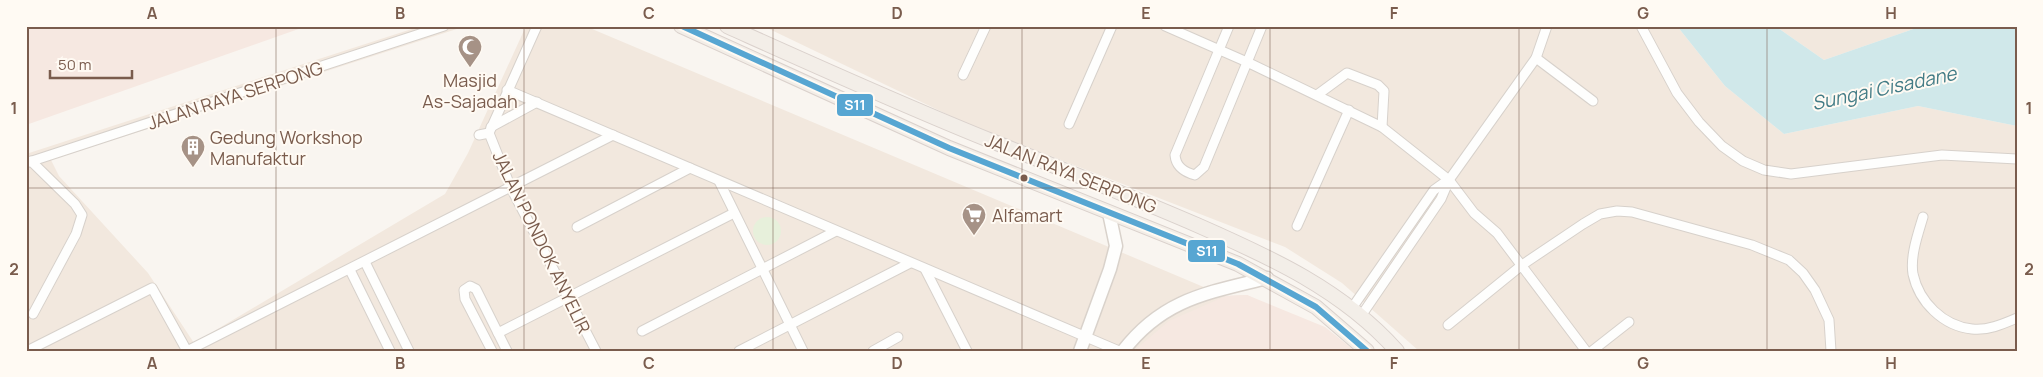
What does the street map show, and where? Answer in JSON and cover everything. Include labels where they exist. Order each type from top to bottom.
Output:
[{"type":"main road","name":"JALAN RAYA SERPONG","points":[[681,26],[949,148],[1109,213],[1195,245],[1267,278],[1316,307],[1367,351]]},
{"type":"main road","name":"JALAN RAYA SERPONG","points":[[727,26],[921,113],[1163,210],[1264,255],[1332,293],[1356,312],[1397,351]]},
{"type":"street","name":"JALAN RAYA SERPONG","points":[[29,162],[444,26]]},
{"type":"street","points":[[490,130],[537,26]]},
{"type":"street","points":[[963,75],[986,26]]},
{"type":"street","points":[[1069,124],[1112,26]]},
{"type":"street","points":[[1165,26],[1247,62],[1382,127],[1448,180],[1474,213],[1498,233],[1586,351]]},
{"type":"street","points":[[1229,26],[1175,155],[1178,164],[1185,172],[1195,175],[1204,167],[1262,26]]},
{"type":"street","points":[[1356,312],[1434,190],[1448,180],[1536,58],[1547,26]]},
{"type":"street","points":[[1641,26],[1677,93],[1699,122],[1722,146],[1743,161],[1764,170],[1791,174],[1942,155],[2017,159]]},
{"type":"street","points":[[1536,58],[1593,101]]},
{"type":"street","points":[[1317,95],[1347,73],[1378,86],[1384,91],[1382,127]]},
{"type":"street","points":[[507,90],[1119,351]]},
{"type":"street","points":[[479,135],[537,102]]},
{"type":"street","points":[[1297,226],[1349,110]]},
{"type":"street","name":"JALAN PONDOK ANYELIR","points":[[490,130],[511,188],[596,351]]},
{"type":"street","points":[[27,351],[152,288],[187,351],[613,135]]},
{"type":"street","points":[[29,162],[74,204],[82,215],[76,234],[33,314]]},
{"type":"street","points":[[577,227],[690,168]]},
{"type":"street","points":[[718,181],[802,351]]},
{"type":"street","points":[[1448,325],[1522,265],[1594,218],[1617,211],[1632,212],[1752,245],[1789,260],[1803,273],[1815,290],[1828,320],[1831,351]]},
{"type":"street","points":[[498,333],[734,213]]},
{"type":"street","points":[[1080,351],[1116,246],[1109,213]]},
{"type":"street","points":[[1922,217],[1915,247],[1913,272],[1918,290],[1932,310],[1950,323],[1972,329],[1995,327],[2017,318]]},
{"type":"street","points":[[642,331],[836,230]]},
{"type":"street","points":[[365,262],[409,351]]},
{"type":"street","points":[[739,351],[910,263]]},
{"type":"street","points":[[925,269],[967,351]]},
{"type":"street","points":[[350,270],[390,351]]},
{"type":"street","points":[[1123,351],[1147,324],[1178,303],[1222,289],[1267,278]]},
{"type":"street","points":[[492,351],[465,299],[464,290],[467,287],[470,286],[476,289],[507,351]]},
{"type":"street","points":[[1592,351],[1629,322]]},
{"type":"street","points":[[873,351],[898,337]]},
{"type":"shaded area","points":[[26,26],[307,26],[26,125]]},
{"type":"shaded area","points":[[421,26],[466,26],[51,160],[59,176],[148,273],[194,343],[445,194],[468,153],[526,26],[585,26],[1225,296],[1247,295],[1355,351],[26,351],[26,154]]},
{"type":"shaded area","points":[[763,26],[1677,26],[1725,86],[1784,134],[1918,106],[2017,126],[2017,351],[1419,351],[1342,283],[1285,247],[961,121]]},
{"type":"shaded area","points":[[1775,26],[1922,26],[1824,60]]},
{"type":"shaded area","points":[[1247,295],[1325,327],[1355,351],[1134,351],[1169,321],[1226,296]]},
{"type":"green space","points":[[767,217],[777,221],[781,231],[777,241],[767,245],[757,241],[753,231],[757,221]]},
{"type":"water","name":"Sungai Cisadane","points":[[1677,26],[1775,26],[1824,60],[1922,26],[2017,26],[2017,126],[1918,106],[1784,134],[1725,86]]},
{"type":"transit line","name":"S11","points":[[682,26],[949,148],[1238,264],[1316,307],[1367,351]]},
{"type":"place","name":"Masjid As-Sajadah","points":[[470,68]]},
{"type":"place","name":"Gedung Workshop Manufaktur","points":[[193,168]]},
{"type":"place","name":"Alfamart","points":[[974,236]]}]
